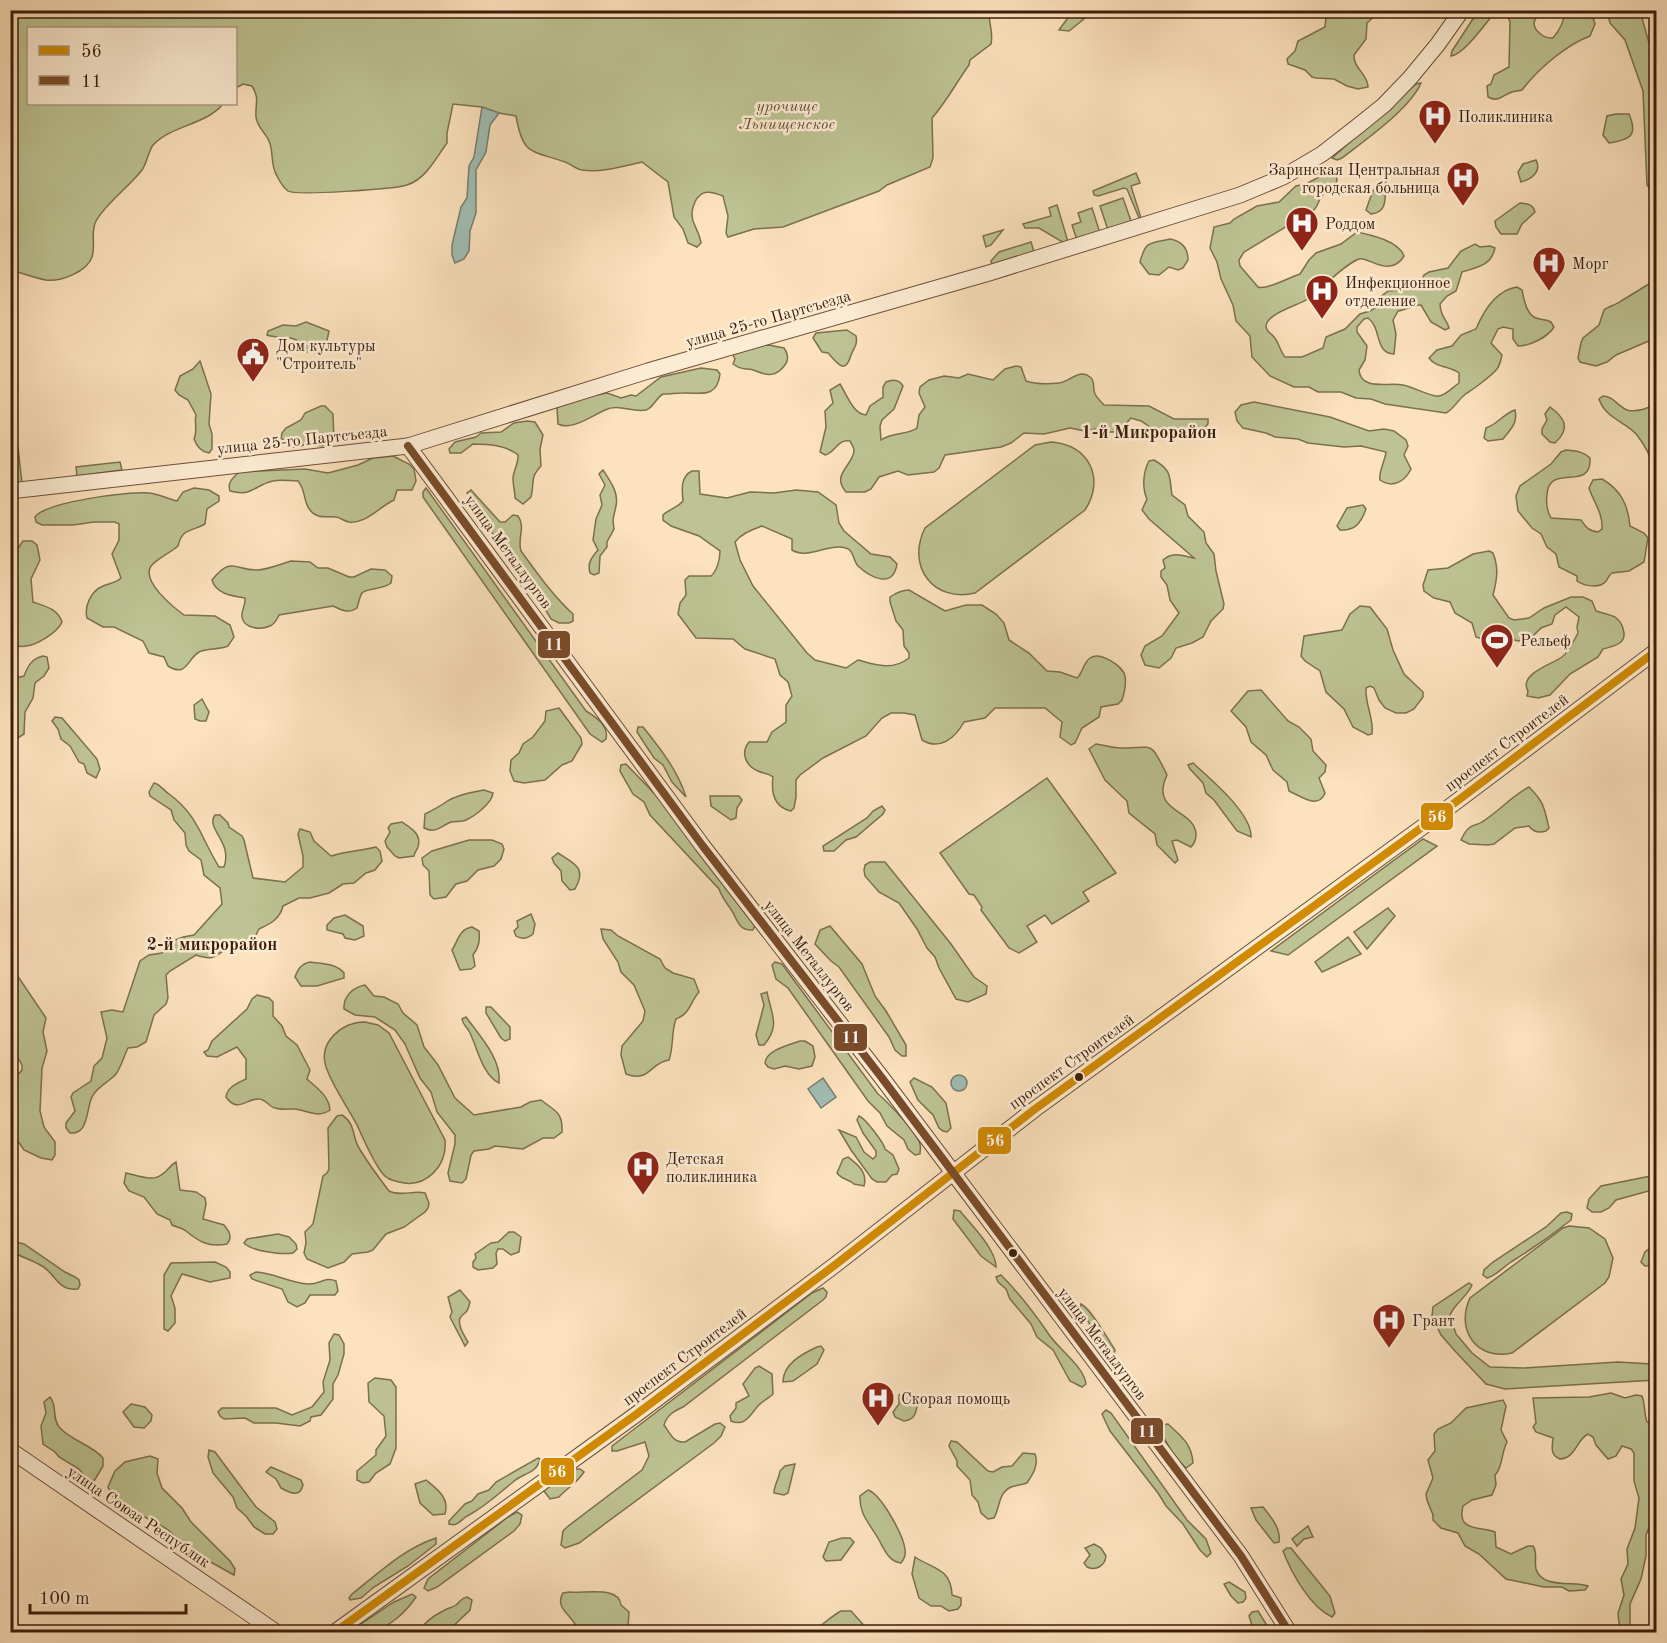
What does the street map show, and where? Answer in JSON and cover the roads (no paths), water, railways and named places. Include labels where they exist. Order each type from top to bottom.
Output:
[{"type":"street","name":"улица 25-го Партсъезда","points":[[10,491],[408,446],[648,371],[988,273],[1240,195],[1283,177],[1319,156],[1384,105],[1438,44],[1462,10]]},
{"type":"street","name":"улица Металлургов","points":[[408,446],[696,836],[882,1078],[1241,1556],[1289,1632]]},
{"type":"street","name":"проспект Строителей","points":[[335,1632],[634,1416],[835,1265],[1035,1109],[1428,823],[1656,651]]},
{"type":"street","name":"улица Союза Республик","points":[[11,1451],[276,1632]]},
{"type":"water","points":[[482,107],[499,113],[490,125],[486,152],[476,170],[476,213],[470,231],[469,251],[464,259],[455,263],[452,245],[461,207],[467,198],[469,166],[474,157]]},
{"type":"water","points":[[956,1075],[962,1075],[967,1083],[965,1089],[956,1091],[951,1086],[951,1080]]},
{"type":"water","points":[[823,1078],[836,1097],[821,1108],[808,1089]]},
{"type":"place","name":"Поликлиника","points":[[1435,145]]},
{"type":"place","name":"Заринская Центральная городская больница","points":[[1463,207]]},
{"type":"place","name":"Роддом","points":[[1302,252]]},
{"type":"place","name":"Морг","points":[[1549,292]]},
{"type":"place","name":"Инфекционное отделение","points":[[1322,320]]},
{"type":"place","name":"Дом культуры \"Строитель\"","points":[[253,383]]},
{"type":"place","name":"Рельеф","points":[[1497,669]]},
{"type":"place","name":"Детская поликлиника","points":[[643,1196]]},
{"type":"place","name":"Грант","points":[[1389,1349]]},
{"type":"place","name":"Скорая помощь","points":[[878,1427]]},
{"type":"district","name":"1-й Микрорайон","points":[[1149,432]]},
{"type":"district","name":"2-й микрорайон","points":[[212,944]]},
{"type":"park label","name":"урочище Льнищенское","points":[[787,114]]}]
